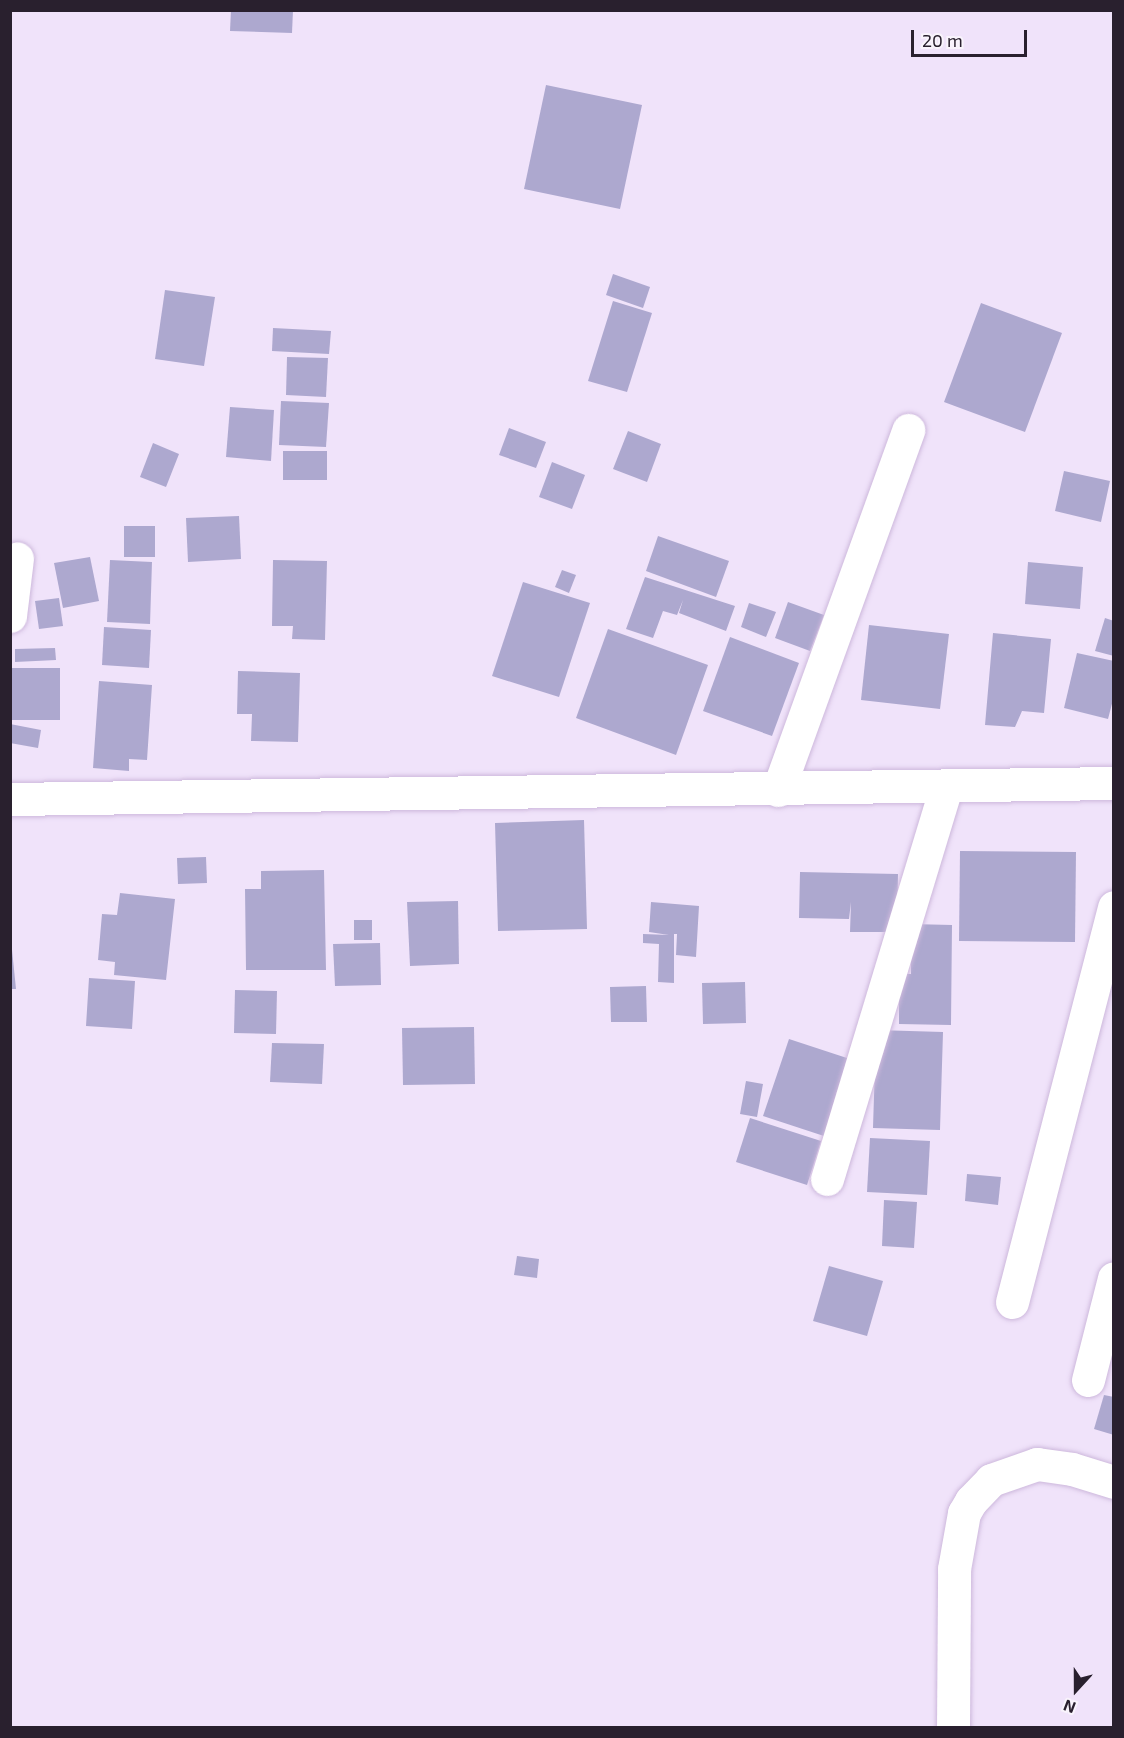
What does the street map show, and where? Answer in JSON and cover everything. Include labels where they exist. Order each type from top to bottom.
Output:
[{"type":"street","points":[[778,790],[908,430]]},
{"type":"street","points":[[10,616],[17,558]]},
{"type":"street","points":[[10,799],[778,790],[1113,783]]},
{"type":"street","points":[[827,1179],[946,787]]},
{"type":"street","points":[[1012,1302],[1113,907]]},
{"type":"street","points":[[1088,1380],[1113,1278]]},
{"type":"street","points":[[953,1728],[954,1569],[964,1513],[971,1501],[991,1480],[1036,1464],[1072,1469],[1113,1482]]},
{"type":"building","points":[[231,10],[293,10],[292,33],[230,31]]},
{"type":"building","points":[[546,85],[642,105],[620,209],[524,189]]},
{"type":"building","points":[[613,274],[650,287],[643,308],[606,295]]},
{"type":"building","points":[[165,290],[215,297],[204,366],[155,359]]},
{"type":"building","points":[[613,301],[652,313],[627,392],[588,381]]},
{"type":"building","points":[[981,303],[1062,333],[1025,432],[944,402]]},
{"type":"building","points":[[273,328],[331,331],[329,354],[272,351]]},
{"type":"building","points":[[287,357],[328,358],[326,397],[286,395]]},
{"type":"building","points":[[281,401],[329,403],[326,447],[279,445]]},
{"type":"building","points":[[230,407],[274,410],[271,461],[226,457]]},
{"type":"building","points":[[509,428],[546,442],[536,468],[499,455]]},
{"type":"building","points":[[628,431],[661,444],[647,482],[613,469]]},
{"type":"building","points":[[153,443],[179,454],[166,487],[140,477]]},
{"type":"building","points":[[283,451],[327,451],[327,480],[283,480]]},
{"type":"building","points":[[552,462],[585,475],[572,509],[539,497]]},
{"type":"building","points":[[1064,471],[1110,481],[1101,522],[1055,511]]},
{"type":"building","points":[[239,516],[241,559],[188,562],[186,518]]},
{"type":"building","points":[[124,526],[155,526],[155,557],[124,557]]},
{"type":"building","points":[[658,536],[729,561],[716,597],[646,571]]},
{"type":"building","points":[[90,557],[99,601],[63,608],[54,563]]},
{"type":"building","points":[[110,560],[152,562],[150,624],[107,622]]},
{"type":"building","points":[[273,560],[327,561],[325,640],[292,639],[293,626],[272,626]]},
{"type":"building","points":[[1028,562],[1083,567],[1080,609],[1025,604]]},
{"type":"building","points":[[562,570],[576,575],[569,593],[555,587]]},
{"type":"building","points":[[645,577],[735,606],[726,631],[679,613],[683,600],[677,615],[663,611],[653,638],[626,629]]},
{"type":"building","points":[[523,582],[590,603],[559,697],[492,676]]},
{"type":"building","points":[[59,598],[63,626],[39,629],[35,601]]},
{"type":"building","points":[[788,602],[824,615],[810,651],[775,638]]},
{"type":"building","points":[[749,603],[776,612],[766,637],[741,627]]},
{"type":"building","points":[[1105,618],[1114,621],[1114,656],[1095,651]]},
{"type":"building","points":[[869,625],[949,634],[940,709],[861,700]]},
{"type":"building","points":[[104,627],[151,630],[149,668],[102,665]]},
{"type":"building","points":[[608,629],[708,665],[676,755],[576,718]]},
{"type":"building","points":[[993,633],[1051,639],[1044,713],[1022,711],[1015,727],[985,725]]},
{"type":"building","points":[[730,637],[799,663],[772,736],[703,711]]},
{"type":"building","points":[[55,648],[56,660],[15,662],[15,649]]},
{"type":"building","points":[[1077,653],[1114,661],[1114,696],[1108,719],[1064,708]]},
{"type":"building","points":[[10,668],[60,668],[60,720],[10,720]]},
{"type":"building","points":[[238,671],[300,673],[298,742],[251,741],[252,714],[237,714]]},
{"type":"building","points":[[99,681],[152,685],[147,760],[129,759],[129,771],[93,768]]},
{"type":"building","points":[[10,724],[41,730],[38,748],[10,743]]},
{"type":"building","points":[[584,820],[587,929],[498,931],[495,823]]},
{"type":"building","points":[[960,851],[1076,852],[1075,942],[959,941]]},
{"type":"building","points":[[206,857],[207,883],[178,884],[177,858]]},
{"type":"building","points":[[324,870],[326,970],[246,970],[245,889],[261,889],[261,871]]},
{"type":"building","points":[[800,872],[898,874],[897,932],[850,932],[851,902],[849,919],[799,918]]},
{"type":"building","points":[[120,893],[175,899],[166,980],[114,975],[115,962],[98,960],[102,914],[117,915]]},
{"type":"building","points":[[458,901],[459,964],[410,966],[407,902]]},
{"type":"building","points":[[651,902],[699,906],[696,957],[676,955],[677,934],[674,934],[674,983],[658,982],[659,944],[643,943],[643,934],[669,935],[649,932]]},
{"type":"building","points":[[354,920],[372,920],[372,940],[354,940]]},
{"type":"building","points":[[911,924],[952,925],[951,1025],[899,1024],[899,974],[911,974]]},
{"type":"building","points":[[10,930],[16,989],[10,989]]},
{"type":"building","points":[[380,943],[381,985],[335,986],[333,944]]},
{"type":"building","points":[[89,978],[135,981],[132,1029],[86,1026]]},
{"type":"building","points":[[745,982],[746,1023],[703,1024],[702,983]]},
{"type":"building","points":[[646,986],[647,1022],[611,1022],[610,987]]},
{"type":"building","points":[[235,990],[277,991],[276,1034],[234,1033]]},
{"type":"building","points":[[474,1027],[475,1084],[403,1085],[402,1028]]},
{"type":"building","points":[[876,1030],[943,1032],[940,1130],[873,1128]]},
{"type":"building","points":[[789,1039],[856,1061],[830,1138],[763,1116]]},
{"type":"building","points":[[272,1043],[324,1044],[322,1084],[270,1082]]},
{"type":"building","points":[[746,1081],[763,1084],[757,1117],[740,1114]]},
{"type":"building","points":[[750,1118],[821,1141],[807,1185],[736,1162]]},
{"type":"building","points":[[870,1138],[930,1141],[927,1195],[867,1192]]},
{"type":"building","points":[[967,1174],[1001,1177],[998,1205],[965,1201]]},
{"type":"building","points":[[884,1200],[917,1202],[914,1248],[882,1246]]},
{"type":"building","points":[[517,1256],[539,1259],[537,1278],[514,1275]]},
{"type":"building","points":[[829,1266],[883,1281],[867,1336],[813,1321]]},
{"type":"building","points":[[1104,1395],[1114,1397],[1114,1435],[1094,1429]]}]
